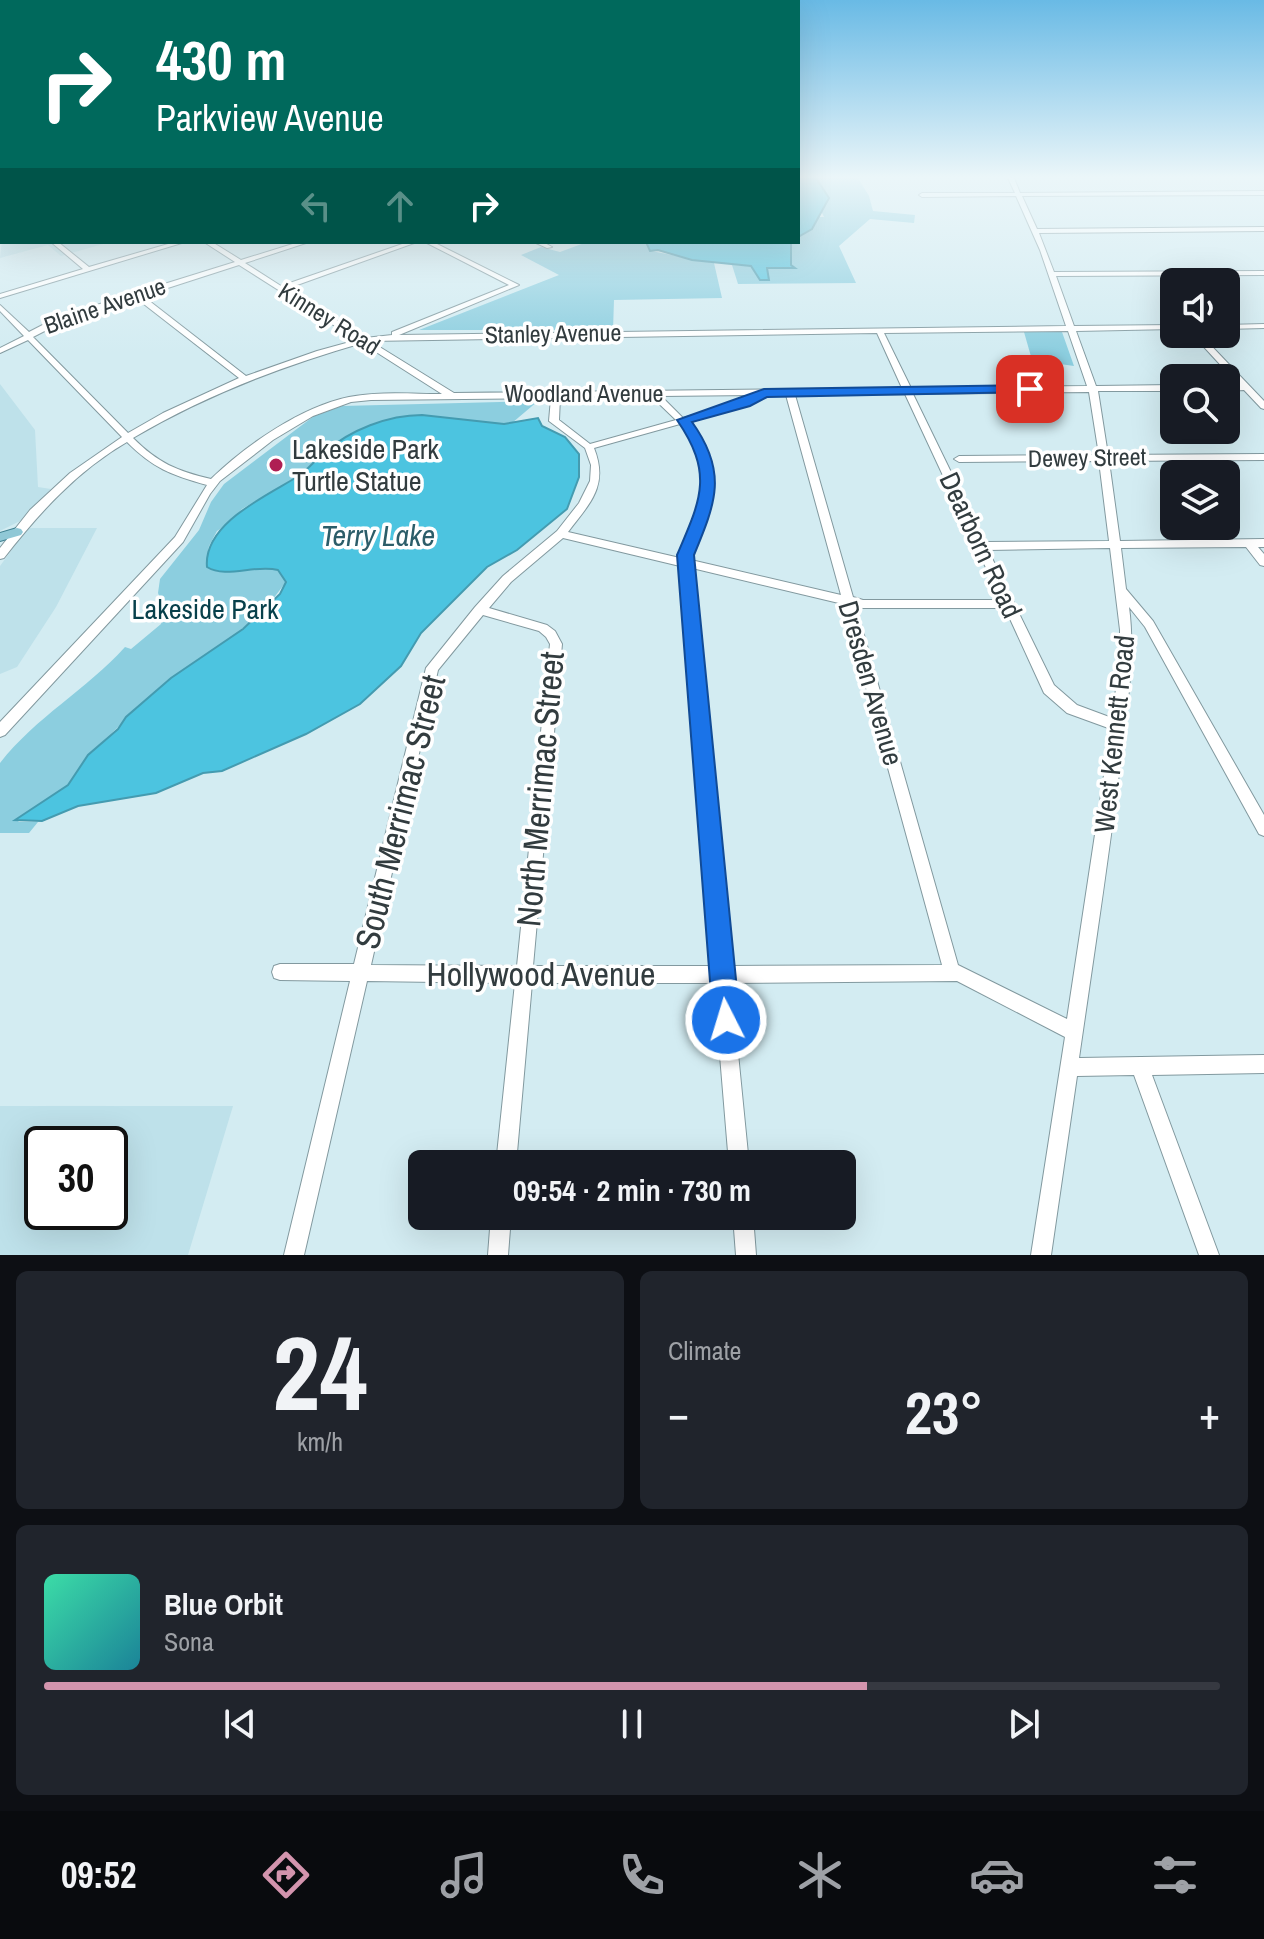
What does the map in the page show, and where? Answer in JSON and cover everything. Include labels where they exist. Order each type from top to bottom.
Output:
[{"type":"main road","points":[[0,537],[17,532]]},
{"type":"street","name":"West Kennett Road","points":[[1037,237],[1093,388],[1105,458],[1126,645],[1041,1255]]},
{"type":"street","points":[[56,244],[88,270]]},
{"type":"street","points":[[0,296],[175,244]]},
{"type":"street","name":"Kinney Road","points":[[210,244],[452,396]]},
{"type":"street","name":"Blaine Avenue","points":[[0,351],[61,319],[299,244]]},
{"type":"street","points":[[281,288],[408,244]]},
{"type":"street","points":[[389,336],[515,285],[432,244]]},
{"type":"street","points":[[542,244],[549,247]]},
{"type":"street","points":[[1052,274],[1264,273]]},
{"type":"street","points":[[136,294],[245,379]]},
{"type":"street","points":[[0,307],[127,438],[162,467],[213,483],[179,539],[0,731]]},
{"type":"street","points":[[1240,327],[1264,326]]},
{"type":"street","name":"Stanley Avenue","points":[[0,555],[17,532],[68,481],[127,438],[185,405],[245,379],[364,340],[389,336],[1160,327]]},
{"type":"street","name":"Dearborn Road","points":[[879,330],[1051,692],[1072,709],[1117,726]]},
{"type":"street","points":[[1209,348],[1264,406]]},
{"type":"street","points":[[1240,387],[1247,387]]},
{"type":"street","name":"Woodland Avenue","points":[[213,483],[305,416],[329,404],[366,397],[1160,388]]},
{"type":"street","points":[[556,395],[554,421],[589,447],[745,403],[764,393]]},
{"type":"street","name":"Dresden Avenue","points":[[790,393],[952,972]]},
{"type":"street","points":[[653,394],[683,420],[703,450],[709,482],[704,510],[685,555],[738,1150]]},
{"type":"street","name":"South Merrimac Street","points":[[294,1255],[431,672],[438,658],[479,610],[512,574],[561,534],[584,504],[595,481],[595,460],[589,447]]},
{"type":"street","name":"Dewey Street","points":[[959,459],[1264,457]]},
{"type":"street","points":[[561,534],[863,604],[1008,604]]},
{"type":"street","points":[[981,546],[1264,543]]},
{"type":"street","points":[[1250,544],[1264,562]]},
{"type":"street","points":[[1122,591],[1149,624],[1264,829]]},
{"type":"street","name":"North Merrimac Street","points":[[479,610],[543,628],[551,634],[556,644],[507,1150]]},
{"type":"street","name":"Hollywood Avenue","points":[[280,972],[723,975],[952,972],[966,975],[1074,1032]]},
{"type":"street","points":[[1069,1067],[1264,1064]]},
{"type":"street","points":[[1140,1066],[1209,1255]]},
{"type":"street","points":[[498,1255],[500,1230]]},
{"type":"street","points":[[744,1230],[746,1255]]},
{"type":"shaded area","points":[[2,244],[103,244],[61,256],[48,245],[0,258]]},
{"type":"shaded area","points":[[0,384],[35,430],[38,487],[51,489],[20,521],[0,531]]},
{"type":"shaded area","points":[[28,528],[97,528],[56,607],[17,667],[0,674],[0,566]]},
{"type":"shaded area","points":[[0,1106],[233,1106],[188,1255],[0,1255]]},
{"type":"green space","points":[[800,237],[850,237],[839,246],[856,283],[738,284],[732,265],[751,266],[759,279],[767,274],[767,268],[794,268],[790,262],[791,244],[800,244]]},
{"type":"green space","points":[[582,244],[647,244],[651,251],[714,263],[722,298],[614,300],[613,330],[419,330],[559,275],[521,255],[541,247],[560,252]]},
{"type":"green space","points":[[1024,332],[1062,332],[1074,366],[1032,360]]},
{"type":"green space","name":"Lakeside Park","points":[[538,401],[512,423],[412,415],[377,423],[328,449],[297,477],[242,509],[232,521],[217,531],[209,546],[206,563],[233,570],[278,570],[286,582],[266,608],[235,635],[171,678],[88,755],[68,785],[26,813],[18,822],[38,822],[29,833],[0,833],[0,763],[29,732],[125,647],[131,649],[161,624],[165,611],[158,593],[160,579],[199,530],[211,502],[224,484],[314,416],[342,406]]},
{"type":"water","points":[[647,244],[791,244],[791,265],[795,268],[767,268],[769,280],[760,280],[751,266],[692,260],[658,250],[650,251]]},
{"type":"water","name":"Terry Lake","points":[[422,415],[504,424],[538,418],[542,426],[565,437],[579,454],[579,477],[567,509],[517,550],[487,567],[421,633],[401,666],[360,704],[306,734],[222,771],[203,773],[156,793],[78,806],[42,821],[15,820],[68,785],[88,755],[118,729],[126,717],[171,678],[243,629],[280,594],[286,582],[278,570],[223,572],[207,567],[208,552],[215,537],[226,525],[254,502],[301,474],[346,437],[383,421]]},
{"type":"place","name":"Lakeside Park Turtle Statue","points":[[276,465]]},
{"type":"route","points":[[726,1020],[685,555],[704,510],[709,491],[709,473],[701,445],[683,420],[745,403],[764,393],[1030,389]]}]
